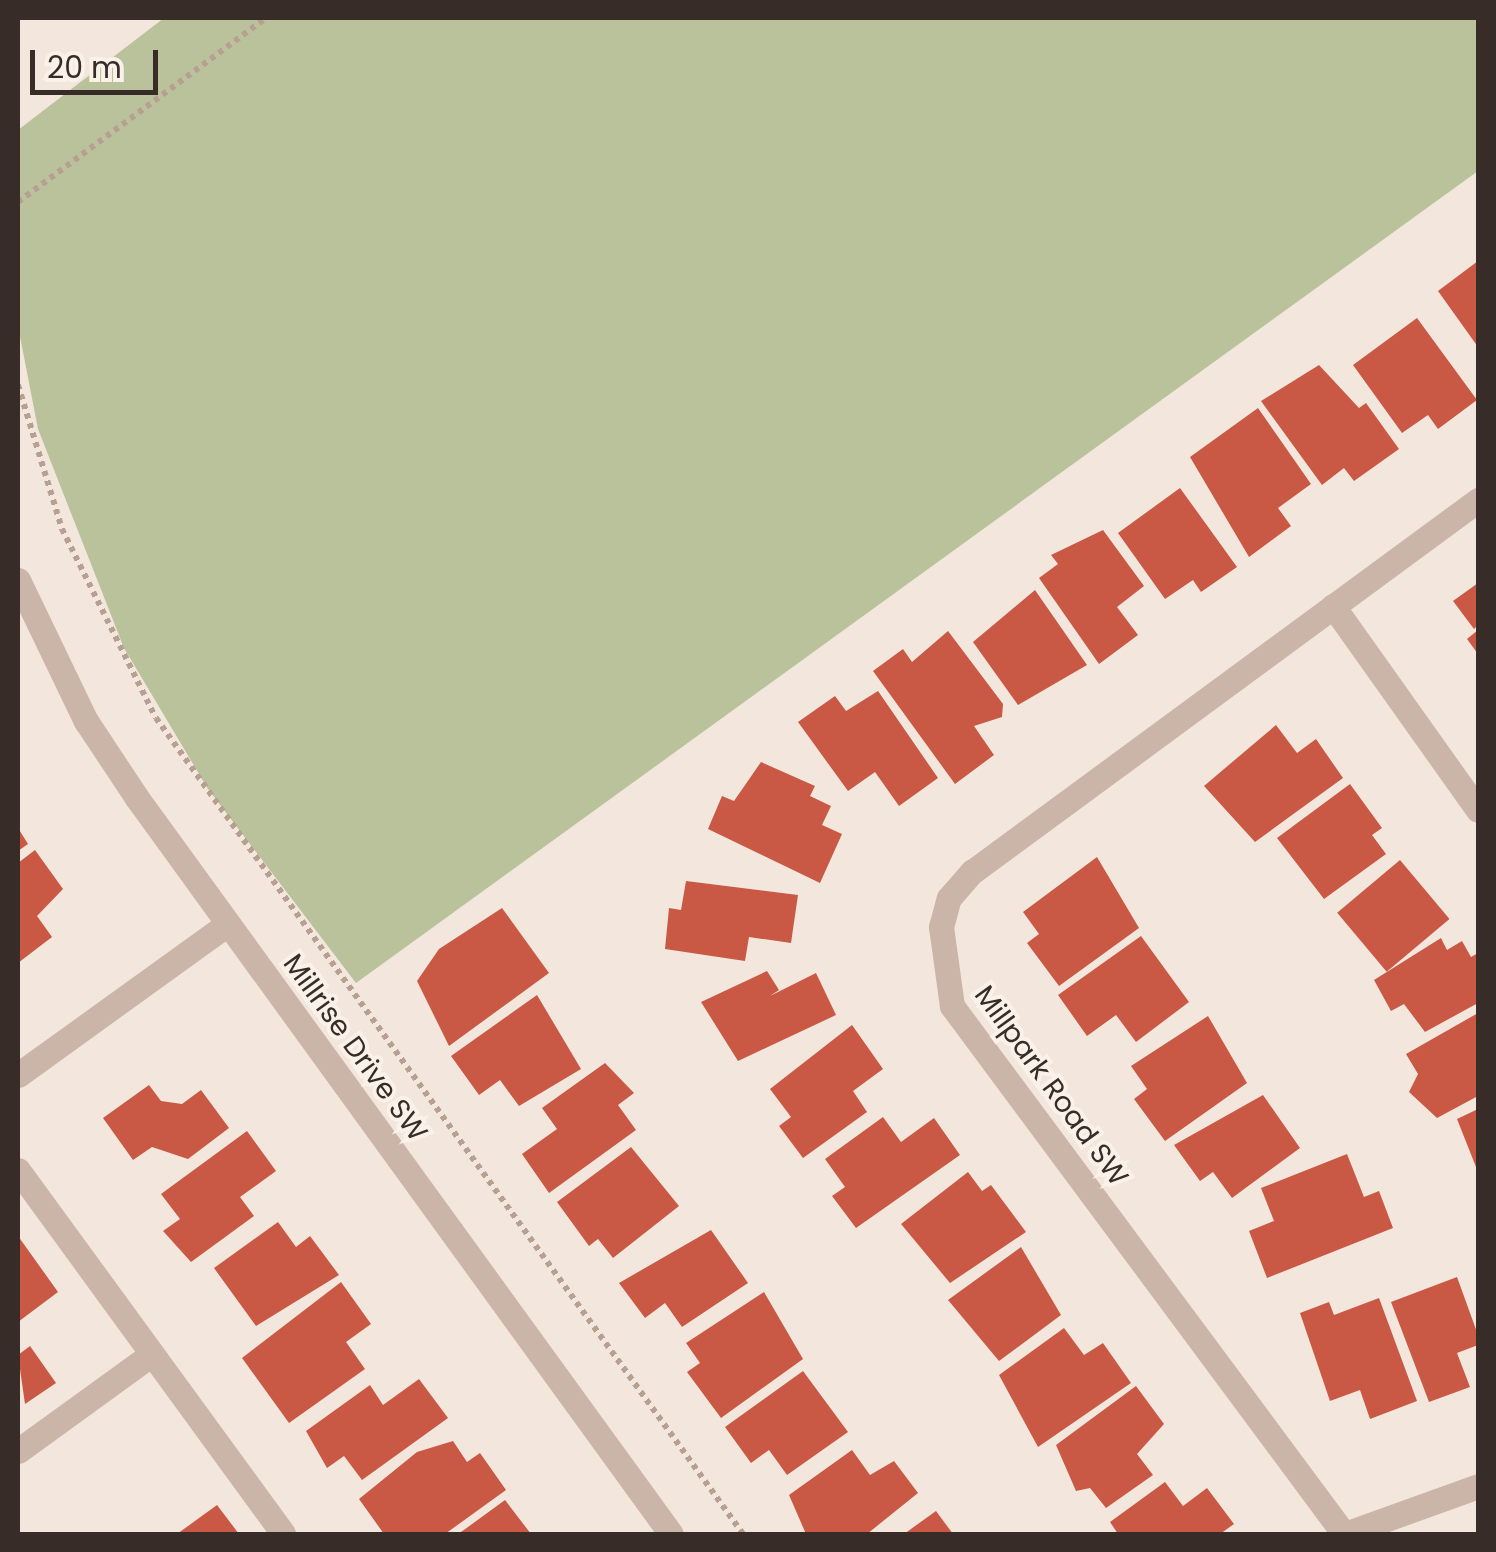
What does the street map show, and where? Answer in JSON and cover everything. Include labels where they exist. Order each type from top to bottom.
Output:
[{"type":"street","name":"Millpark Road SW","points":[[1345,1534],[952,1006],[941,970],[948,898],[972,872],[1478,500]]},
{"type":"street","name":"Millrise Drive SW","points":[[18,580],[86,721],[227,924],[672,1534]]},
{"type":"street","points":[[1332,606],[1478,810]]},
{"type":"street","points":[[18,1075],[227,924]]},
{"type":"street","points":[[18,1170],[283,1534]]},
{"type":"street","points":[[18,1451],[152,1354]]},
{"type":"street","points":[[1345,1534],[1478,1486]]},
{"type":"path","points":[[18,202],[266,18]]},
{"type":"path","points":[[18,384],[62,530],[156,718],[744,1534]]},
{"type":"green space","points":[[164,18],[1478,18],[1478,171],[356,983],[208,789],[124,648],[38,429],[18,326],[18,130]]},
{"type":"building","points":[[1478,261],[1478,347],[1438,291]]},
{"type":"building","points":[[1417,318],[1477,400],[1438,429],[1428,415],[1402,433],[1353,365]]},
{"type":"building","points":[[1319,365],[1359,408],[1366,403],[1399,449],[1354,481],[1344,468],[1322,485],[1261,401]]},
{"type":"building","points":[[1258,408],[1311,484],[1278,508],[1291,526],[1249,557],[1190,457]]},
{"type":"building","points":[[1180,488],[1237,567],[1201,592],[1193,580],[1165,599],[1118,533]]},
{"type":"building","points":[[1103,530],[1144,586],[1117,607],[1138,635],[1099,664],[1039,578],[1058,564],[1051,555]]},
{"type":"building","points":[[1478,583],[1478,625],[1474,629],[1453,601]]},
{"type":"building","points":[[1035,590],[1087,665],[1018,705],[973,642]]},
{"type":"building","points":[[1478,630],[1478,654],[1467,639]]},
{"type":"building","points":[[948,631],[1003,704],[1002,717],[974,726],[994,755],[955,784],[873,671],[903,649],[912,662]]},
{"type":"building","points":[[878,691],[938,778],[899,806],[875,772],[848,791],[798,722],[835,696],[846,711]]},
{"type":"building","points":[[1276,725],[1297,753],[1316,739],[1343,778],[1255,842],[1204,786]]},
{"type":"building","points":[[761,762],[815,786],[810,796],[831,806],[822,825],[842,834],[820,883],[708,829],[722,796],[734,801]]},
{"type":"building","points":[[1350,784],[1382,828],[1372,835],[1386,854],[1324,899],[1277,838]]},
{"type":"building","points":[[18,828],[28,844],[18,851]]},
{"type":"building","points":[[35,850],[63,889],[37,916],[52,937],[18,963],[18,863]]},
{"type":"building","points":[[1097,857],[1139,928],[1059,986],[1027,943],[1039,934],[1023,912]]},
{"type":"building","points":[[1400,860],[1449,919],[1387,972],[1337,913]]},
{"type":"building","points":[[686,881],[798,895],[791,943],[749,937],[745,961],[665,949],[669,908],[681,910]]},
{"type":"building","points":[[502,908],[549,973],[449,1046],[417,981],[439,949]]},
{"type":"building","points":[[1141,936],[1189,1002],[1136,1042],[1116,1015],[1087,1036],[1058,995]]},
{"type":"building","points":[[1441,938],[1447,950],[1462,941],[1471,957],[1478,953],[1478,1003],[1425,1032],[1404,1004],[1391,1011],[1374,980]]},
{"type":"building","points":[[767,971],[779,990],[770,996],[816,973],[836,1015],[738,1061],[701,1002]]},
{"type":"building","points":[[537,995],[581,1069],[519,1106],[500,1080],[479,1095],[451,1056]]},
{"type":"building","points":[[1478,1013],[1478,1096],[1437,1118],[1409,1092],[1418,1074],[1406,1054]]},
{"type":"building","points":[[1208,1016],[1247,1083],[1165,1141],[1134,1099],[1147,1089],[1131,1066]]},
{"type":"building","points":[[852,1025],[883,1069],[853,1091],[867,1112],[803,1158],[779,1126],[791,1117],[770,1089]]},
{"type":"building","points":[[605,1063],[634,1093],[618,1105],[636,1130],[549,1193],[522,1154],[557,1129],[542,1108]]},
{"type":"building","points":[[149,1085],[161,1101],[182,1104],[201,1090],[229,1128],[188,1159],[152,1147],[133,1160],[103,1118]]},
{"type":"building","points":[[1263,1095],[1300,1148],[1232,1198],[1213,1172],[1200,1181],[1174,1145]]},
{"type":"building","points":[[1478,1109],[1478,1172],[1457,1119]]},
{"type":"building","points":[[883,1117],[901,1142],[934,1118],[960,1155],[856,1228],[832,1196],[845,1187],[825,1159]]},
{"type":"building","points":[[247,1131],[276,1171],[240,1197],[254,1216],[191,1262],[163,1231],[180,1219],[161,1194]]},
{"type":"building","points":[[631,1147],[679,1206],[613,1258],[598,1239],[589,1246],[557,1202]]},
{"type":"building","points":[[1347,1154],[1364,1197],[1379,1191],[1393,1228],[1267,1278],[1249,1231],[1274,1221],[1261,1188]]},
{"type":"building","points":[[968,1172],[982,1191],[991,1185],[1026,1232],[950,1283],[901,1224]]},
{"type":"building","points":[[278,1222],[296,1247],[310,1236],[339,1275],[256,1326],[214,1268]]},
{"type":"building","points":[[711,1230],[748,1283],[682,1327],[665,1303],[645,1318],[619,1283]]},
{"type":"building","points":[[18,1236],[58,1292],[18,1322]]},
{"type":"building","points":[[1021,1247],[1061,1315],[999,1361],[948,1300]]},
{"type":"building","points":[[1457,1277],[1478,1335],[1478,1345],[1457,1353],[1470,1387],[1429,1402],[1391,1302]]},
{"type":"building","points":[[341,1282],[371,1324],[346,1342],[365,1369],[289,1423],[242,1358]]},
{"type":"building","points":[[764,1292],[803,1359],[721,1418],[687,1372],[700,1363],[686,1343]]},
{"type":"building","points":[[1379,1298],[1417,1401],[1370,1419],[1360,1390],[1330,1401],[1300,1313],[1329,1302],[1334,1315]]},
{"type":"building","points":[[1064,1328],[1084,1355],[1103,1343],[1131,1383],[1038,1447],[999,1375]]},
{"type":"building","points":[[30,1346],[56,1383],[25,1404],[18,1355]]},
{"type":"building","points":[[803,1371],[848,1432],[787,1475],[769,1450],[751,1463],[725,1427]]},
{"type":"building","points":[[419,1379],[448,1418],[362,1480],[344,1456],[327,1468],[306,1431],[370,1385],[383,1405]]},
{"type":"building","points":[[1136,1386],[1164,1424],[1137,1454],[1153,1475],[1106,1508],[1090,1488],[1076,1491],[1056,1445]]},
{"type":"building","points":[[453,1441],[467,1462],[480,1453],[506,1490],[445,1534],[384,1534],[359,1499],[417,1452]]},
{"type":"building","points":[[852,1450],[870,1475],[894,1461],[918,1493],[867,1534],[806,1534],[789,1495]]},
{"type":"building","points":[[1165,1482],[1183,1506],[1207,1488],[1234,1524],[1220,1534],[1118,1534],[1110,1522]]},
{"type":"building","points":[[505,1500],[531,1534],[458,1534],[468,1527]]},
{"type":"building","points":[[217,1505],[239,1534],[177,1534]]},
{"type":"building","points":[[936,1511],[953,1534],[904,1534]]}]
